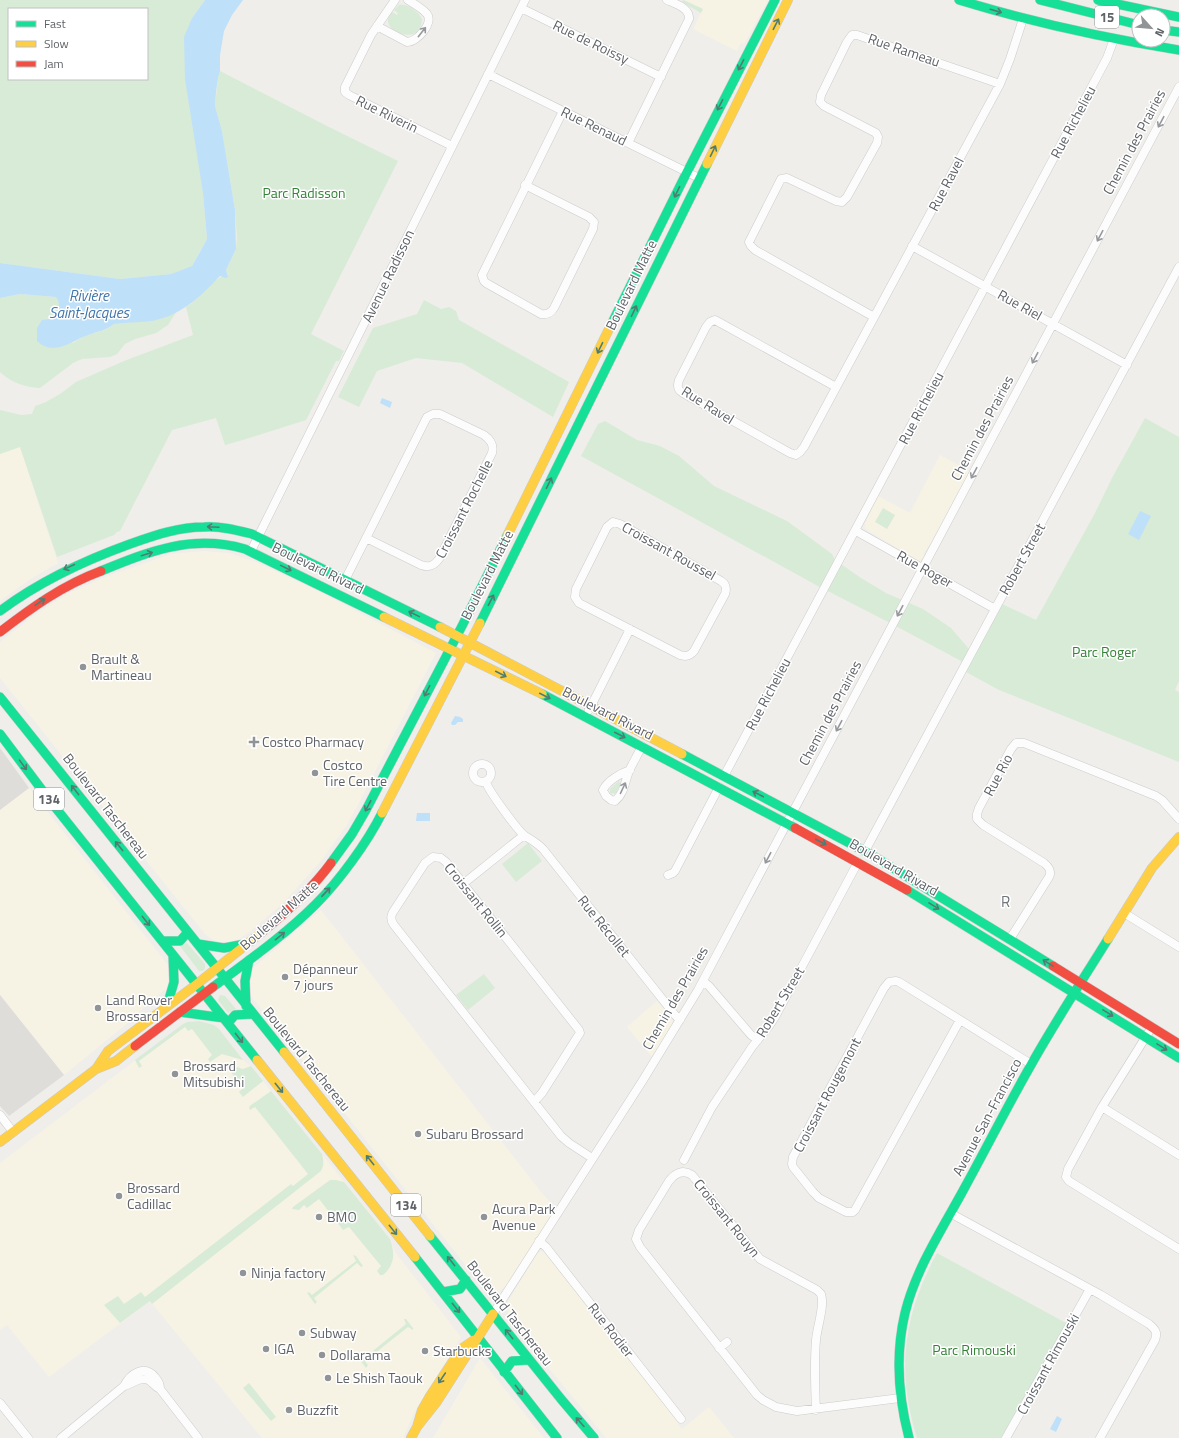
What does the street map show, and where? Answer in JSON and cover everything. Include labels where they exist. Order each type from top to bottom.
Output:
[{"type":"main road","name":"Boulevard Matte","points":[[96,1069],[108,1051],[197,984],[296,903],[324,872],[343,847],[366,810],[457,636],[687,172],[775,0]]},
{"type":"main road","name":"Boulevard Matte","points":[[0,1142],[96,1069],[116,1061],[289,928],[316,904],[362,847],[381,816],[463,655],[788,0]]},
{"type":"main road","points":[[959,0],[1023,19],[1079,33],[1179,50]]},
{"type":"main road","name":"15","points":[[1040,0],[1131,23]]},
{"type":"main road","name":"15","points":[[1098,0],[1179,17]]},
{"type":"main road","name":"Boulevard Rivard","points":[[0,611],[35,586],[65,569],[104,552],[169,531],[191,527],[218,527],[259,537],[469,642],[865,851],[915,880],[1179,1044]]},
{"type":"main road","name":"Boulevard Rivard","points":[[0,632],[30,609],[64,587],[100,570],[143,555],[167,548],[197,543],[219,543],[251,551],[463,655],[642,746],[858,862],[925,900],[1179,1058]]},
{"type":"main road","name":"Boulevard Taschereau","points":[[0,697],[529,1360],[594,1438]]},
{"type":"main road","name":"134","points":[[0,734],[54,806],[443,1292],[557,1438]]},
{"type":"main road","name":"Avenue San-Francisco","points":[[909,1438],[900,1398],[898,1353],[906,1307],[920,1271],[1031,1064],[1152,868],[1179,837]]},
{"type":"main road","points":[[163,941],[182,940],[188,932]]},
{"type":"main road","points":[[198,944],[224,948],[245,944]]},
{"type":"main road","points":[[167,1006],[174,982],[173,955]]},
{"type":"main road","points":[[246,1006],[245,981],[249,960]]},
{"type":"main road","points":[[180,1012],[226,1020],[235,1015],[252,1014]]},
{"type":"main road","points":[[443,1292],[460,1290],[466,1280]]},
{"type":"main road","name":"Chemin des Prairies","points":[[411,1438],[417,1427],[426,1401],[461,1349],[478,1337],[493,1314]]},
{"type":"main road","points":[[504,1372],[512,1361],[529,1360]]},
{"type":"street","name":"Rue Riverin","points":[[395,0],[368,40],[345,87],[346,94],[452,146]]},
{"type":"street","points":[[377,26],[407,42],[412,42],[416,39],[425,28],[428,18],[425,12],[408,0]]},
{"type":"street","name":"Avenue Radisson","points":[[251,551],[525,0]]},
{"type":"street","points":[[628,143],[690,17],[687,10],[668,0]]},
{"type":"street","name":"Rue de Roissy","points":[[521,8],[660,77]]},
{"type":"street","name":"Rue Ravel","points":[[836,387],[714,320],[706,327],[677,386],[683,394],[794,454],[798,454],[802,450],[1000,84],[1023,19]]},
{"type":"street","name":"Rue Rameau","points":[[874,317],[755,250],[750,246],[749,242],[781,179],[787,178],[836,201],[842,202],[847,197],[876,143],[878,137],[876,133],[824,106],[820,102],[821,95],[847,42],[852,35],[857,35],[1000,84]]},
{"type":"street","name":"Rue Richelieu","points":[[724,776],[986,287],[1107,58],[1114,39]]},
{"type":"street","name":"Rue Renaud","points":[[488,74],[699,178]]},
{"type":"street","name":"Chemin des Prairies","points":[[493,1314],[680,1020],[703,981],[1179,87]]},
{"type":"street","points":[[525,185],[589,217],[594,222],[593,229],[554,308],[545,314],[541,314],[486,283],[482,275],[525,185],[563,111]]},
{"type":"street","name":"Rue Riel","points":[[912,246],[1127,365]]},
{"type":"street","name":"Robert Street","points":[[865,851],[1179,267]]},
{"type":"street","name":"Croissant Rochelle","points":[[345,580],[366,538],[427,417],[432,414],[440,414],[490,440],[492,444],[492,453],[439,559],[433,565],[429,567],[421,565],[366,538]]},
{"type":"street","name":"Croissant Roussel","points":[[612,522],[620,524],[721,581],[725,584],[726,588],[725,594],[694,651],[690,655],[680,655],[630,629],[580,603],[574,597],[576,589],[607,527],[612,522]]},
{"type":"street","name":"Rue Roger","points":[[856,530],[995,609]]},
{"type":"street","points":[[585,717],[630,629]]},
{"type":"street","name":"Rue Rio","points":[[1010,939],[1049,877],[1050,871],[1044,863],[982,825],[977,819],[979,808],[1011,749],[1016,743],[1024,743],[1156,796],[1162,800],[1179,819]]},
{"type":"street","points":[[630,770],[642,746]]},
{"type":"street","name":"Rue Récollet","points":[[486,782],[491,794],[524,835],[534,840],[542,849],[680,1020]]},
{"type":"street","points":[[668,875],[673,874],[675,871],[719,787]]},
{"type":"street","points":[[463,884],[524,835]]},
{"type":"street","name":"Croissant Rollin","points":[[534,1102],[542,1093],[580,1033],[577,1027],[444,860],[436,857],[431,858],[425,863],[392,912],[392,922],[534,1102],[565,1140],[592,1158]]},
{"type":"street","name":"Robert Street","points":[[684,1160],[708,1114],[739,1067],[775,1017],[858,862]]},
{"type":"street","points":[[1124,913],[1179,947]]},
{"type":"street","points":[[703,981],[758,1040]]},
{"type":"street","name":"Croissant Rougemont","points":[[960,1020],[855,1210],[853,1212],[846,1212],[815,1195],[793,1167],[793,1157],[886,985],[892,981],[899,982],[1031,1064]]},
{"type":"street","points":[[1152,1027],[1102,1106],[1068,1169],[1066,1177],[1069,1181],[1179,1249]]},
{"type":"street","points":[[1102,1106],[1179,1155]]},
{"type":"street","points":[[0,1116],[13,1132]]},
{"type":"street","name":"Croissant Rouyn","points":[[816,1410],[814,1363],[822,1302],[821,1294],[817,1290],[760,1259],[695,1178],[688,1172],[681,1172],[674,1175],[639,1230],[636,1239],[640,1247],[719,1348],[750,1387],[763,1400],[776,1407],[791,1411],[816,1410],[900,1398]]},
{"type":"street","points":[[950,1213],[1090,1289],[1148,1324],[1155,1330],[1157,1334],[1155,1340],[1100,1438]]},
{"type":"street","name":"Rue Rodier","points":[[540,1241],[681,1419]]},
{"type":"street","name":"Croissant Rimouski","points":[[1006,1438],[1090,1289]]},
{"type":"street","points":[[719,1348],[727,1342]]},
{"type":"street","points":[[61,1438],[124,1386],[128,1379],[136,1372],[146,1371],[152,1374],[157,1380],[160,1384],[160,1389],[198,1438]]},
{"type":"street","points":[[0,1403],[28,1438]]},
{"type":"shaded area","points":[[685,0],[768,0],[744,44],[741,43],[737,51],[693,29],[703,9]]},
{"type":"shaded area","points":[[20,447],[58,563],[32,578],[0,601],[0,454]]},
{"type":"shaded area","points":[[940,455],[971,472],[931,547],[928,546],[923,555],[925,556],[921,562],[870,532],[865,528],[865,524],[878,496],[910,513]]},
{"type":"shaded area","points":[[203,551],[229,553],[256,562],[320,592],[436,653],[347,825],[321,861],[284,902],[252,930],[239,939],[229,942],[219,942],[213,940],[205,934],[0,678],[0,642],[36,614],[69,593],[105,577],[171,554]]},
{"type":"shaded area","points":[[0,748],[29,788],[0,810]]},
{"type":"shaded area","points":[[29,788],[168,965],[169,990],[164,990],[129,1022],[64,1075],[0,995],[0,810]]},
{"type":"shaded area","points":[[321,910],[541,1192],[556,1209],[510,1282],[497,1294],[492,1290],[489,1293],[487,1292],[251,996],[250,975],[253,968]]},
{"type":"shaded area","points":[[0,995],[64,1075],[9,1116],[0,1106]]},
{"type":"shaded area","points":[[657,1001],[670,1016],[673,1024],[652,1057],[627,1027]]},
{"type":"shaded area","points":[[199,1021],[214,1025],[219,1029],[243,1060],[251,1066],[390,1239],[395,1252],[461,1337],[414,1413],[403,1438],[262,1438],[150,1301],[49,1377],[7,1325],[0,1330],[0,1163],[183,1024],[187,1022]]},
{"type":"shaded area","points":[[541,1251],[547,1253],[679,1422],[678,1424],[682,1429],[709,1407],[734,1438],[606,1438],[513,1324],[516,1321],[509,1313],[508,1314],[506,1305],[537,1254]]},
{"type":"shaded area","points":[[480,1358],[544,1438],[433,1438]]},
{"type":"green space","points":[[0,0],[205,0],[192,18],[207,239],[192,266],[171,274],[120,279],[0,263]]},
{"type":"green space","points":[[683,0],[703,9],[701,13],[682,2]]},
{"type":"green space","points":[[399,5],[406,5],[416,11],[422,19],[420,27],[416,32],[411,34],[398,33],[389,25],[389,17],[392,12],[397,15],[398,13],[394,10]]},
{"type":"green space","name":"Parc Radisson","points":[[220,71],[398,161],[311,334],[344,351],[339,361],[336,361],[306,420],[225,445],[216,418],[172,430],[120,531],[114,535],[57,557],[20,447],[0,454],[0,410],[21,415],[32,414],[35,406],[60,394],[76,382],[124,361],[193,335],[186,307],[216,280],[228,275],[226,270],[236,249],[237,238],[235,210],[222,131],[215,106]]},
{"type":"green space","points":[[20,294],[57,297],[60,306],[57,313],[52,317],[42,320],[73,343],[114,324],[160,319],[177,311],[168,325],[156,333],[135,339],[125,344],[117,354],[110,357],[82,359],[73,363],[40,388],[14,382],[0,372],[0,298]]},
{"type":"green space","points":[[424,300],[441,309],[449,307],[456,311],[459,320],[569,382],[553,417],[462,363],[416,358],[377,371],[359,407],[338,397],[373,328],[417,314]]},
{"type":"green space","name":"Parc Roger","points":[[1145,418],[1179,437],[1179,681],[1175,690],[1179,692],[1179,762],[999,690],[966,672],[1002,604],[1036,620]]},
{"type":"green space","points":[[605,421],[637,440],[660,446],[679,456],[714,486],[787,521],[832,554],[835,560],[861,578],[886,593],[923,609],[951,628],[969,649],[963,662],[818,586],[581,456],[598,424]]},
{"type":"green space","points":[[883,508],[895,515],[887,529],[875,522]]},
{"type":"green space","points":[[620,780],[620,783],[622,782],[617,792],[615,794],[610,793],[610,789]]},
{"type":"green space","points":[[528,843],[542,861],[516,882],[502,864]]},
{"type":"green space","points":[[187,943],[205,964],[203,971],[199,971],[180,946]]},
{"type":"green space","points":[[484,974],[495,988],[468,1010],[456,995]]},
{"type":"green space","points":[[220,995],[225,996],[236,1009],[228,1013],[218,1000]]},
{"type":"green space","points":[[199,1021],[214,1025],[219,1029],[243,1060],[222,1054],[210,1062],[208,1059],[212,1055],[192,1029],[188,1031],[185,1027],[139,1061],[142,1066],[139,1068],[135,1060],[183,1024],[187,1022]]},
{"type":"green space","points":[[224,1063],[243,1069],[251,1066],[263,1081],[243,1097],[239,1092],[243,1088]]},
{"type":"green space","points":[[271,1091],[322,1154],[323,1167],[321,1171],[152,1304],[150,1301],[120,1323],[104,1305],[118,1296],[124,1304],[141,1292],[145,1297],[291,1184],[293,1186],[308,1174],[255,1107],[250,1110],[249,1107],[251,1105]]},
{"type":"green space","points":[[330,1180],[344,1182],[390,1239],[393,1249],[393,1258],[390,1267],[383,1275],[380,1275],[377,1271],[381,1266],[349,1227],[343,1230],[319,1199],[307,1208],[304,1205],[299,1210],[292,1209]]},
{"type":"green space","name":"Parc Rimouski","points":[[937,1253],[1066,1323],[1001,1438],[917,1438],[910,1413],[906,1389],[906,1344],[910,1321],[917,1299]]},
{"type":"green space","points":[[353,1255],[356,1256],[363,1266],[361,1267],[357,1263],[314,1298],[317,1302],[315,1304],[307,1293],[309,1292],[312,1295],[356,1261]]},
{"type":"green space","points":[[404,1319],[406,1319],[413,1330],[408,1327],[365,1361],[368,1365],[366,1368],[357,1356],[359,1354],[363,1359],[406,1324]]},
{"type":"green space","points":[[249,1383],[276,1417],[271,1421],[243,1388]]},
{"type":"water","name":"Rivière Saint-Jacques","points":[[205,0],[243,0],[232,15],[224,31],[215,106],[222,131],[235,210],[236,249],[226,270],[228,277],[225,278],[220,276],[193,302],[169,316],[150,321],[114,324],[105,330],[56,348],[43,346],[37,341],[37,328],[42,320],[53,318],[58,312],[59,304],[56,297],[20,294],[0,298],[0,263],[120,279],[171,274],[192,266],[207,239],[203,193],[185,79],[184,37],[192,18]]},
{"type":"water","points":[[382,398],[392,402],[390,408],[380,403]]},
{"type":"water","points":[[1140,511],[1151,516],[1139,540],[1128,534]]},
{"type":"water","points":[[455,716],[463,719],[463,722],[458,722],[455,725],[452,725],[451,723]]},
{"type":"water","points":[[417,813],[430,813],[430,821],[416,821]]},
{"type":"water","points":[[1057,1416],[1062,1419],[1056,1432],[1050,1429]]},
{"type":"traffic: fast","points":[[612,323],[775,0]]},
{"type":"traffic: fast","points":[[959,0],[1068,29],[1179,50]]},
{"type":"traffic: fast","points":[[1040,0],[1131,23]]},
{"type":"traffic: fast","points":[[1098,0],[1179,17]]},
{"type":"traffic: fast","points":[[1171,31],[1179,32]]},
{"type":"traffic: fast","points":[[480,623],[707,164]]},
{"type":"traffic: fast","points":[[0,611],[46,581],[113,551],[166,532],[194,527],[216,527],[252,534],[440,627]]},
{"type":"traffic: fast","points":[[331,863],[352,834],[366,810],[507,536]]},
{"type":"traffic: fast","points":[[101,571],[154,551],[172,547],[207,543],[226,545],[245,549],[384,617]]},
{"type":"traffic: fast","points":[[542,694],[795,828]]},
{"type":"traffic: fast","points":[[0,697],[284,1052]]},
{"type":"traffic: fast","points":[[0,734],[51,802],[257,1060]]},
{"type":"traffic: fast","points":[[682,754],[870,854],[1053,966]]},
{"type":"traffic: fast","points":[[213,987],[279,937],[316,904],[352,861],[369,837],[382,813]]},
{"type":"traffic: fast","points":[[907,890],[1179,1058]]},
{"type":"traffic: fast","points":[[163,941],[180,941],[188,932]]},
{"type":"traffic: fast","points":[[909,1438],[902,1407],[899,1360],[905,1313],[916,1280],[931,1248],[1022,1080],[1059,1017],[1108,939]]},
{"type":"traffic: fast","points":[[198,944],[224,948],[245,944]]},
{"type":"traffic: fast","points":[[167,1006],[174,982],[173,955]]},
{"type":"traffic: fast","points":[[246,1006],[245,981],[249,960]]},
{"type":"traffic: fast","points":[[180,1012],[224,1018]]},
{"type":"traffic: fast","points":[[228,1023],[235,1015],[252,1014]]},
{"type":"traffic: fast","points":[[430,1236],[594,1438]]},
{"type":"traffic: fast","points":[[415,1257],[557,1438]]},
{"type":"traffic: fast","points":[[443,1292],[460,1289],[466,1280]]},
{"type":"traffic: fast","points":[[504,1372],[512,1361],[529,1360]]},
{"type":"traffic: slow","points":[[707,164],[788,0]]},
{"type":"traffic: slow","points":[[507,536],[612,323]]},
{"type":"traffic: slow","points":[[384,617],[542,694]]},
{"type":"traffic: slow","points":[[382,813],[480,623]]},
{"type":"traffic: slow","points":[[440,627],[682,754]]},
{"type":"traffic: slow","points":[[1108,939],[1152,868],[1179,837]]},
{"type":"traffic: slow","points":[[96,1069],[108,1051],[197,984],[262,932]]},
{"type":"traffic: slow","points":[[0,1142],[96,1069],[116,1061],[135,1046]]},
{"type":"traffic: slow","points":[[284,1052],[430,1236]]},
{"type":"traffic: slow","points":[[257,1060],[415,1257]]},
{"type":"traffic: slow","points":[[417,1427],[436,1403],[493,1314]]},
{"type":"traffic: slow","points":[[411,1438],[417,1427],[422,1410],[430,1396],[461,1349],[474,1340]]},
{"type":"traffic: jam","points":[[0,632],[24,614],[61,590],[101,571]]},
{"type":"traffic: jam","points":[[795,828],[907,890]]},
{"type":"traffic: jam","points":[[262,932],[299,899],[316,882],[331,863]]},
{"type":"traffic: jam","points":[[1053,966],[1179,1044]]},
{"type":"traffic: jam","points":[[135,1046],[213,987]]},
{"type":"place","name":"Brault & Martineau","points":[[83,667]]},
{"type":"place","name":"Costco Pharmacy","points":[[254,742]]},
{"type":"place","name":"Costco Tire Centre","points":[[315,773]]},
{"type":"place","name":"Dépanneur 7 jours","points":[[285,977]]},
{"type":"place","name":"Land Rover Brossard","points":[[98,1008]]},
{"type":"place","name":"Brossard Mitsubishi","points":[[175,1074]]},
{"type":"place","name":"Subaru Brossard","points":[[418,1134]]},
{"type":"place","name":"Brossard Cadillac","points":[[119,1196]]},
{"type":"place","name":"BMO","points":[[319,1217]]},
{"type":"place","name":"Acura Park Avenue","points":[[484,1217]]},
{"type":"place","name":"Ninja factory","points":[[243,1273]]},
{"type":"place","name":"Subway","points":[[302,1333]]},
{"type":"place","name":"IGA","points":[[266,1349]]},
{"type":"place","name":"Starbucks","points":[[425,1351]]},
{"type":"place","name":"Dollarama","points":[[322,1355]]},
{"type":"place","name":"Le Shish Taouk","points":[[328,1378]]},
{"type":"place","name":"Buzzfit","points":[[289,1410]]},
{"type":"district","name":"R","points":[[1006,902]]}]
